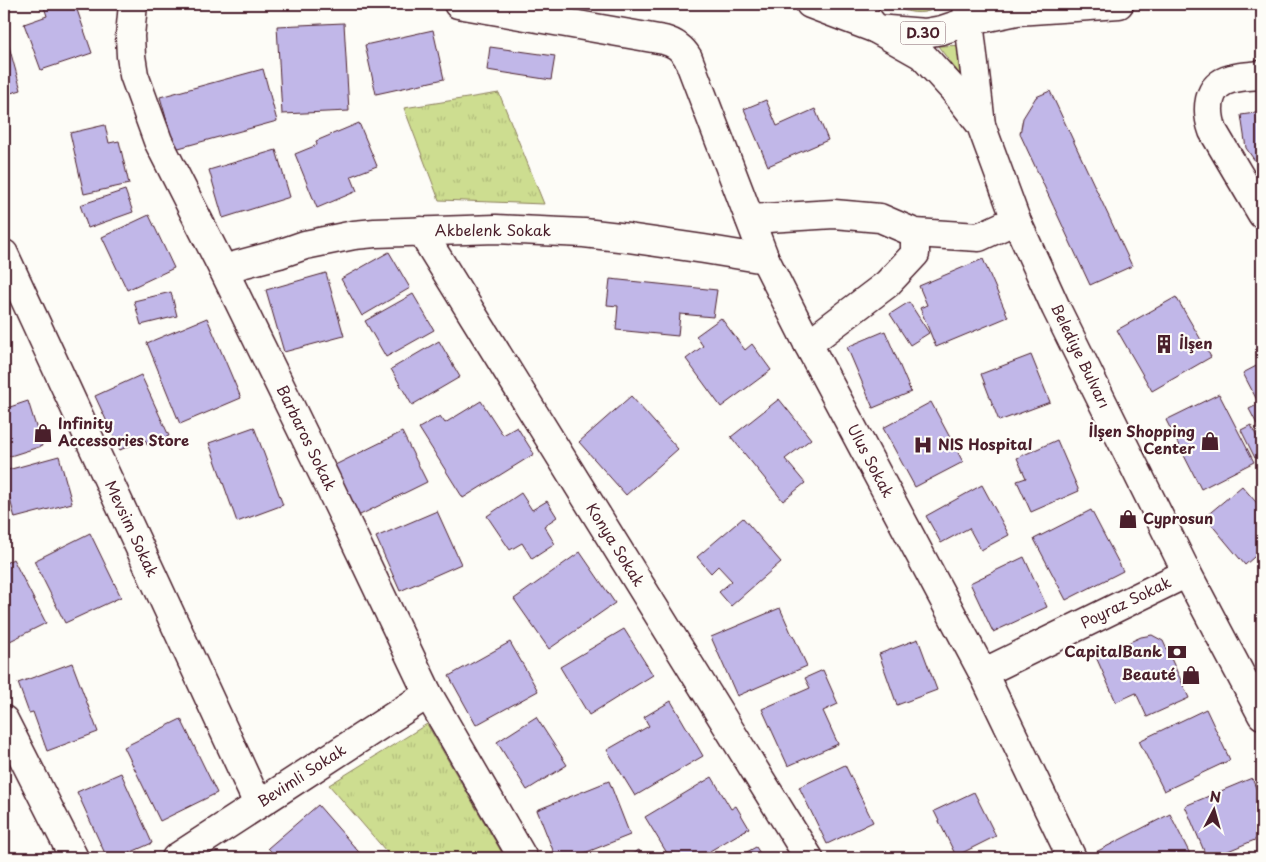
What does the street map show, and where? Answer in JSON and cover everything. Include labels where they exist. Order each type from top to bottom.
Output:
[{"type":"main road","name":"Barbaros Sokak","points":[[133,4],[130,36],[134,75],[158,141],[331,490],[428,694],[523,858]]},
{"type":"main road","name":"Ulus Sokak","points":[[458,4],[664,40],[683,50],[765,259],[808,344],[983,673],[1072,858]]},
{"type":"main road","name":"D.30","points":[[810,4],[876,29],[925,33],[942,30],[968,12],[1017,11],[1119,4]]},
{"type":"main road","name":"Belediye Bulvarı","points":[[856,4],[876,29],[922,55],[981,124]]},
{"type":"main road","name":"Belediye Bulvarı","points":[[968,12],[981,124],[1016,220],[1056,308],[1187,573],[1262,715]]},
{"type":"main road","points":[[1262,74],[1230,79],[1221,83],[1212,94],[1209,104],[1213,131],[1262,214]]},
{"type":"main road","points":[[750,219],[834,214],[880,218],[914,233],[979,237],[1016,220]]},
{"type":"main road","name":"Akbelenk Sokak","points":[[223,269],[305,245],[337,238],[375,233],[496,229],[584,233],[765,259]]},
{"type":"main road","name":"Konya Sokak","points":[[422,231],[808,858]]},
{"type":"main road","points":[[808,344],[887,284],[915,254],[914,233]]},
{"type":"main road","name":"Mevsim Sokak","points":[[4,254],[258,804]]},
{"type":"main road","name":"Poyraz Sokak","points":[[983,673],[1187,573]]},
{"type":"main road","name":"Bevimli Sokak","points":[[176,858],[428,694]]},
{"type":"main road","points":[[4,720],[74,858]]},
{"type":"green space","points":[[892,4],[939,4],[929,11],[919,13],[900,9]]},
{"type":"green space","points":[[969,45],[980,101],[938,46]]},
{"type":"green space","points":[[499,93],[544,204],[439,200],[404,108]]},
{"type":"green space","points":[[427,724],[505,858],[392,858],[329,785]]},
{"type":"building","points":[[52,4],[75,4],[92,53],[41,70],[24,24],[47,16],[44,7]]},
{"type":"building","points":[[344,23],[349,111],[282,114],[277,26]]},
{"type":"building","points":[[433,30],[444,79],[376,94],[365,45]]},
{"type":"building","points":[[4,32],[21,90],[4,95]]},
{"type":"building","points":[[490,47],[555,56],[551,80],[487,70]]},
{"type":"building","points":[[263,69],[277,121],[175,149],[160,97]]},
{"type":"building","points":[[1050,91],[1132,266],[1090,285],[1020,134],[1023,118],[1036,97]]},
{"type":"building","points":[[766,100],[777,126],[815,109],[828,140],[768,166],[744,109]]},
{"type":"building","points":[[1262,112],[1262,171],[1246,148],[1241,115]]},
{"type":"building","points":[[359,123],[377,166],[351,176],[357,191],[317,208],[295,154],[317,145],[316,141]]},
{"type":"building","points":[[105,125],[109,143],[119,141],[129,184],[84,194],[70,133]]},
{"type":"building","points":[[276,150],[290,197],[223,218],[209,170]]},
{"type":"building","points":[[125,190],[133,212],[88,228],[80,205]]},
{"type":"building","points":[[149,215],[174,268],[127,290],[102,237]]},
{"type":"building","points":[[389,252],[410,288],[362,316],[341,279]]},
{"type":"building","points":[[983,259],[1008,317],[936,347],[920,308],[927,305],[919,286]]},
{"type":"building","points":[[326,273],[344,336],[284,352],[266,290]]},
{"type":"building","points":[[610,279],[717,290],[713,317],[680,314],[678,336],[616,330],[618,306],[607,305]]},
{"type":"building","points":[[171,292],[177,316],[141,325],[134,301]]},
{"type":"building","points":[[413,294],[434,330],[386,357],[365,321]]},
{"type":"building","name":"İlşen","points":[[1176,297],[1211,357],[1152,391],[1117,330]]},
{"type":"building","points":[[909,302],[929,333],[910,345],[890,314]]},
{"type":"building","points":[[207,318],[241,398],[180,424],[147,343]]},
{"type":"building","points":[[721,318],[745,350],[752,344],[771,370],[721,407],[686,359],[703,346],[696,336]]},
{"type":"building","points":[[885,331],[911,392],[873,408],[847,347]]},
{"type":"building","points":[[439,341],[460,377],[412,405],[391,369]]},
{"type":"building","points":[[1031,355],[1050,402],[999,421],[981,374]]},
{"type":"building","points":[[1262,363],[1262,427],[1259,428],[1249,409],[1259,404],[1243,373]]},
{"type":"building","points":[[141,375],[169,436],[147,445],[145,439],[120,450],[95,396]]},
{"type":"building","name":"İlşen Shopping Center","points":[[1219,394],[1254,462],[1201,489],[1166,420]]},
{"type":"building","points":[[631,396],[678,449],[626,495],[579,442]]},
{"type":"building","points":[[779,399],[811,439],[785,459],[805,483],[783,501],[731,437]]},
{"type":"building","points":[[28,401],[42,446],[4,458],[4,409]]},
{"type":"building","points":[[481,401],[503,435],[517,427],[534,454],[463,498],[419,428],[440,416],[445,423]]},
{"type":"building","name":"NIS Hospital","points":[[931,402],[963,462],[915,487],[883,428]]},
{"type":"building","points":[[1251,425],[1257,437],[1262,435],[1262,454],[1255,458],[1241,430]]},
{"type":"building","points":[[254,427],[283,505],[237,522],[209,443]]},
{"type":"building","points":[[402,432],[427,482],[358,516],[333,466]]},
{"type":"building","points":[[1057,440],[1079,491],[1031,512],[1017,481],[1026,478],[1017,458]]},
{"type":"building","points":[[59,456],[72,503],[15,518],[4,471]]},
{"type":"building","points":[[982,485],[1009,535],[981,550],[969,528],[941,543],[926,516]]},
{"type":"building","points":[[1242,486],[1262,509],[1262,550],[1245,565],[1205,517]]},
{"type":"building","points":[[521,493],[532,510],[547,501],[557,517],[544,526],[555,544],[532,559],[522,543],[510,550],[487,516]]},
{"type":"building","points":[[1091,510],[1123,571],[1066,600],[1034,539]]},
{"type":"building","points":[[437,511],[461,564],[400,591],[376,537]]},
{"type":"building","points":[[743,518],[781,562],[731,606],[719,592],[732,581],[718,566],[711,573],[697,557]]},
{"type":"building","points":[[90,533],[121,597],[65,623],[34,561]]},
{"type":"building","points":[[580,552],[615,603],[549,649],[514,599]]},
{"type":"building","points":[[1024,557],[1047,607],[993,632],[970,583]]},
{"type":"building","points":[[13,559],[46,623],[4,644],[4,564]]},
{"type":"building","points":[[1262,580],[1262,591],[1257,584]]},
{"type":"building","points":[[780,608],[807,666],[737,696],[711,637]]},
{"type":"building","points":[[624,629],[653,675],[589,715],[560,667]]},
{"type":"building","points":[[1152,635],[1163,641],[1189,698],[1147,717],[1136,693],[1116,702],[1096,657],[1141,637]]},
{"type":"building","points":[[918,639],[937,690],[897,705],[879,654]]},
{"type":"building","points":[[510,642],[538,691],[476,725],[449,676]]},
{"type":"building","points":[[72,663],[98,732],[47,751],[33,712],[29,713],[18,683]]},
{"type":"building","points":[[823,670],[838,704],[823,711],[838,744],[788,766],[762,709],[810,688],[805,678]]},
{"type":"building","points":[[671,701],[703,756],[635,796],[607,750],[649,726],[644,717]]},
{"type":"building","points":[[1206,709],[1230,760],[1164,791],[1139,741]]},
{"type":"building","points":[[536,717],[567,765],[527,790],[497,742]]},
{"type":"building","points":[[181,719],[217,793],[160,821],[124,747]]},
{"type":"building","points":[[845,765],[873,822],[827,844],[799,787]]},
{"type":"building","points":[[121,773],[152,843],[118,858],[107,858],[77,792]]},
{"type":"building","points":[[712,777],[731,809],[736,806],[749,828],[698,858],[670,858],[645,817]]},
{"type":"building","points":[[1252,778],[1262,803],[1262,837],[1207,858],[1185,806]]},
{"type":"building","points":[[609,781],[630,835],[572,858],[556,858],[537,810]]},
{"type":"building","points":[[974,792],[996,836],[956,856],[934,811]]},
{"type":"building","points":[[318,805],[364,858],[277,858],[268,848]]},
{"type":"building","points":[[1170,814],[1192,858],[1094,858],[1092,854]]},
{"type":"building","points":[[756,847],[763,858],[736,858]]},
{"type":"building","points":[[639,850],[644,858],[625,858]]},
{"type":"place","name":"İlşen","points":[[1164,344]]},
{"type":"place","name":"Infinity Accessories Store","points":[[43,433]]},
{"type":"place","name":"İlşen Shopping Center","points":[[1210,441]]},
{"type":"place","name":"NIS Hospital","points":[[923,445]]},
{"type":"place","name":"Cyprosun","points":[[1128,519]]},
{"type":"place","name":"CapitalBank","points":[[1177,652]]},
{"type":"place","name":"Beauté","points":[[1191,675]]}]
